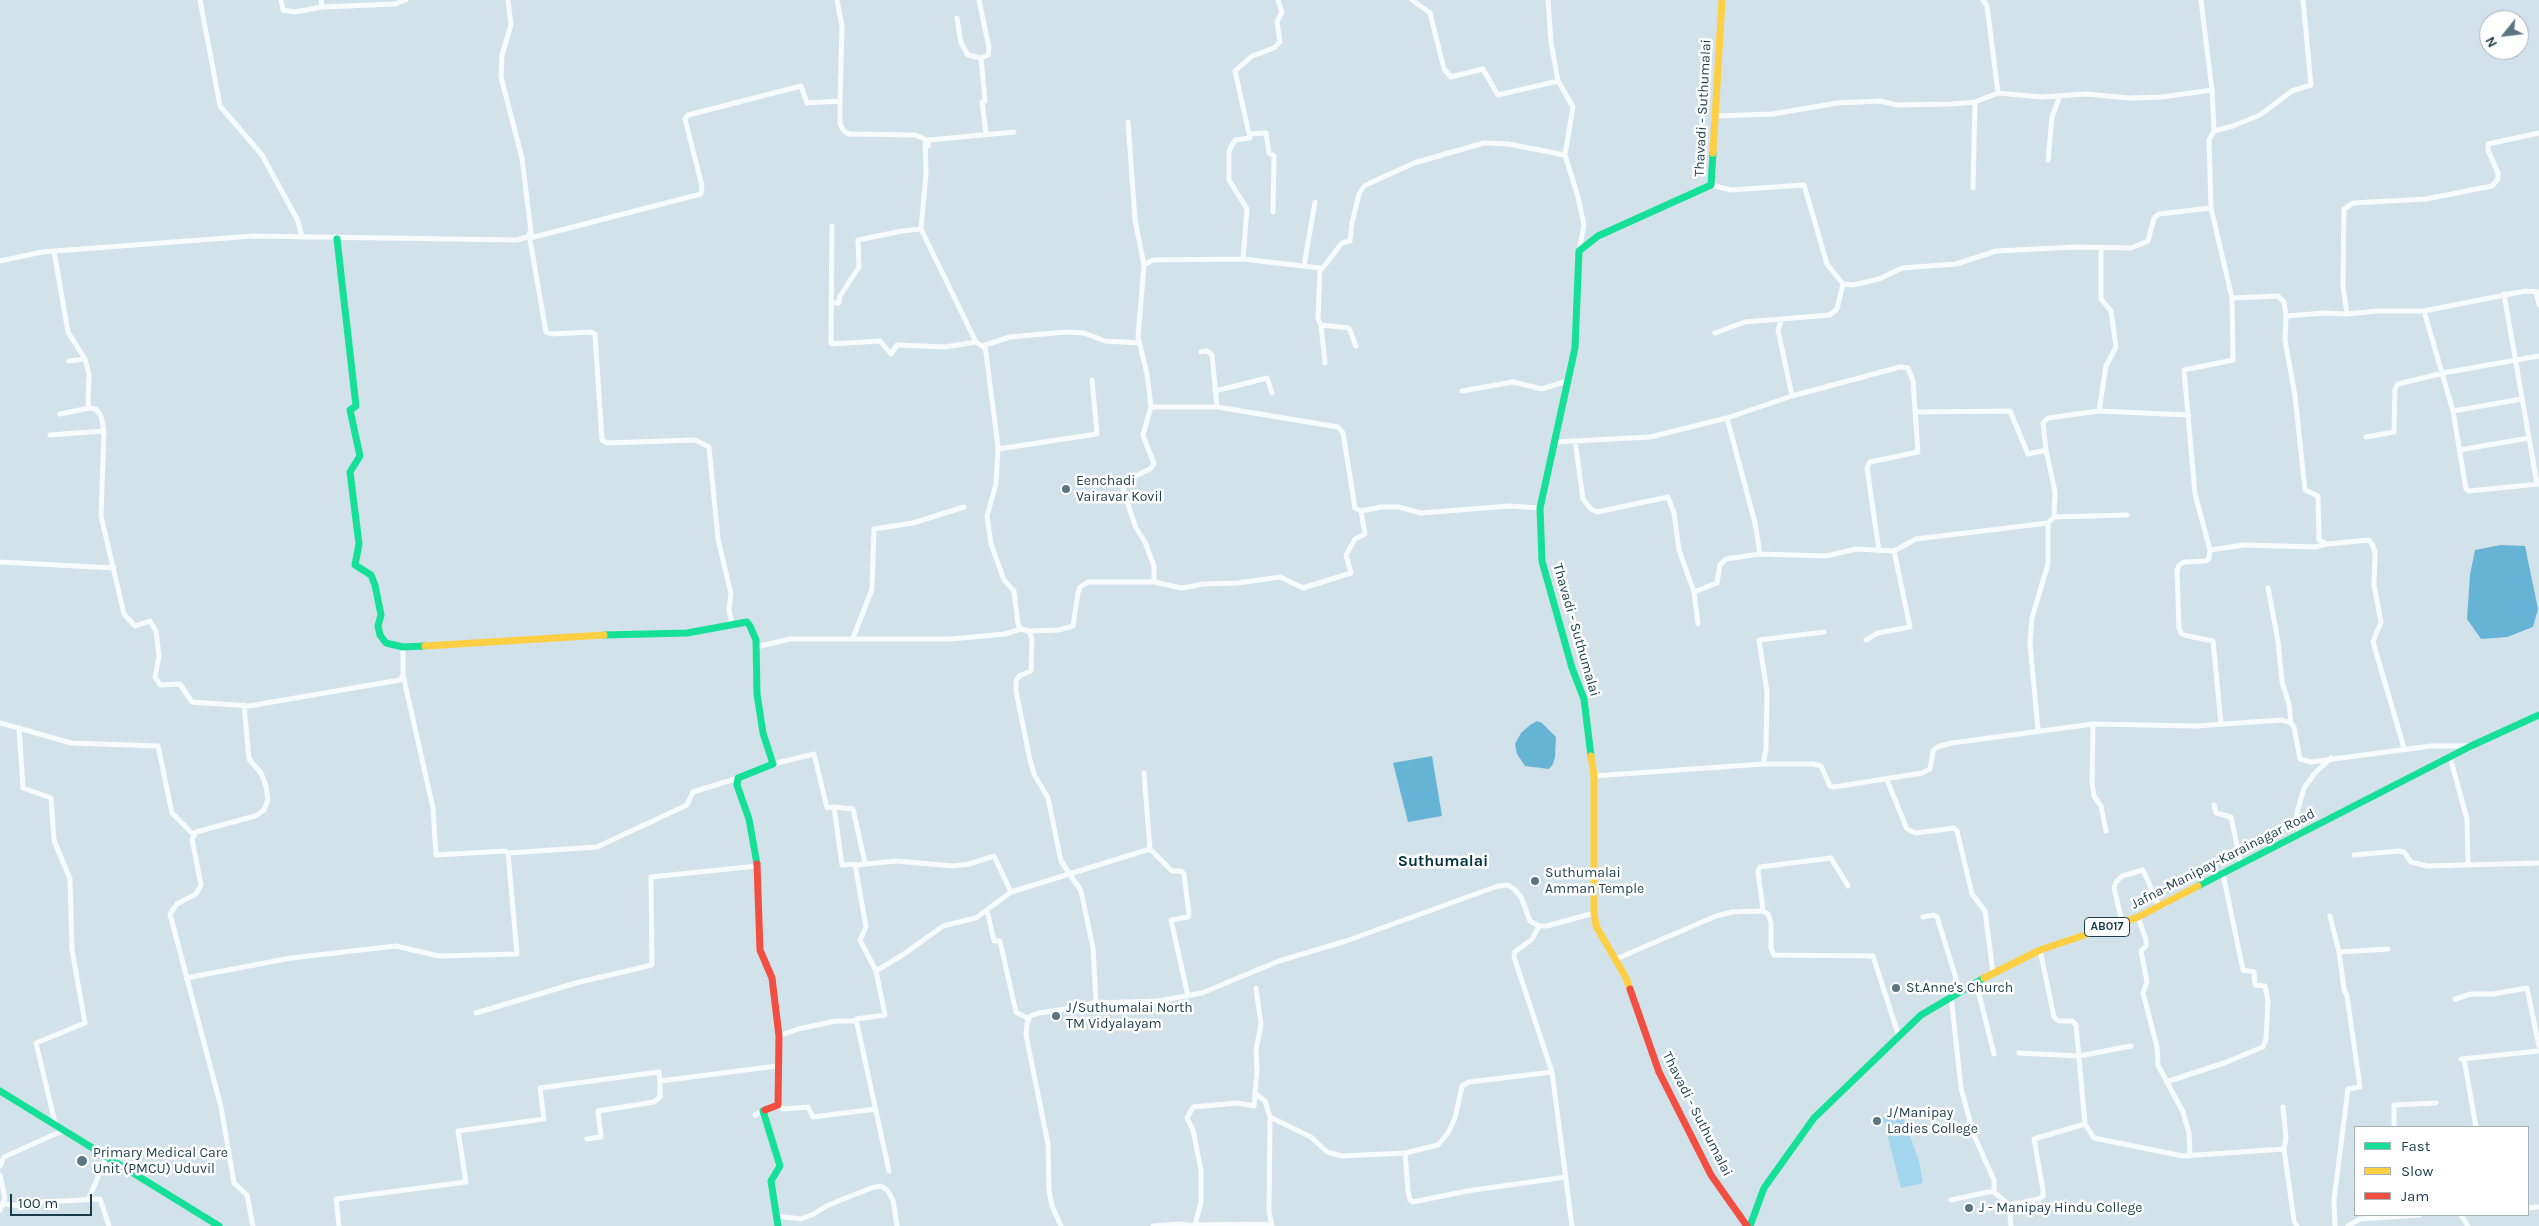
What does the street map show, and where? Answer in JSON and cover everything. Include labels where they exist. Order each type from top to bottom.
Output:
[{"type":"main road","name":"Thavadi - Suthumalai","points":[[1722,0],[1711,185],[1598,236],[1579,251],[1575,348],[1540,508],[1542,561],[1572,668],[1584,699],[1594,776],[1594,913],[1602,938],[1626,978],[1659,1072],[1712,1175],[1749,1226]]},
{"type":"main road","points":[[337,239],[356,406],[350,410],[360,456],[350,472],[359,544],[355,565],[371,575],[375,585],[381,615],[378,626],[380,635],[386,643],[403,647],[526,641],[611,634],[687,633],[747,622],[750,626],[756,646],[757,694],[763,732],[773,764],[738,778],[737,784],[749,819],[757,866],[760,950],[772,978],[779,1036],[777,1066],[778,1105],[763,1111],[780,1166],[771,1181],[778,1226]]},
{"type":"main road","name":"Jafna-Manipay-Karainagar Road","points":[[1749,1226],[1764,1188],[1814,1118],[1921,1015],[1976,982],[2040,950],[2138,917],[2471,746],[2539,715]]},
{"type":"main road","points":[[0,1091],[219,1226]]},
{"type":"street","points":[[200,0],[220,106],[262,155],[298,221],[302,236]]},
{"type":"street","points":[[281,0],[283,10],[295,12],[322,7],[395,4],[406,0]]},
{"type":"street","points":[[321,0],[322,7]]},
{"type":"street","points":[[508,0],[511,25],[502,55],[501,76],[522,158],[529,234],[546,332],[552,334],[591,332],[595,334],[602,440],[607,444],[696,440],[709,447],[718,539],[731,594],[729,610],[732,624]]},
{"type":"street","points":[[837,0],[842,26],[840,124],[844,131],[849,134],[915,135],[925,139],[927,149]]},
{"type":"street","points":[[957,18],[961,43],[968,55],[981,58],[988,55],[989,48],[979,0]]},
{"type":"street","points":[[1243,259],[1247,209],[1229,180],[1229,151],[1235,140],[1250,138],[1236,71],[1252,56],[1274,48],[1280,42],[1277,22],[1282,12],[1278,0]]},
{"type":"street","points":[[1412,0],[1430,13],[1444,69],[1451,77],[1483,69],[1498,96],[1558,81]]},
{"type":"street","points":[[1548,0],[1550,42],[1558,81],[1573,107],[1565,154],[1584,225],[1579,251]]},
{"type":"street","points":[[1983,0],[1987,6],[1998,93]]},
{"type":"street","points":[[2201,0],[2212,90],[2214,131],[2209,140],[2211,208],[2232,298],[2233,360],[2184,370],[2195,494],[2210,550],[2209,558],[2206,562],[2184,562],[2179,564],[2177,570],[2179,628],[2182,634],[2213,641],[2221,724]]},
{"type":"street","points":[[2214,131],[2233,126],[2260,115],[2292,90],[2308,88],[2311,85],[2303,0]]},
{"type":"street","points":[[981,58],[985,101],[982,102],[986,133]]},
{"type":"street","points":[[529,234],[534,237],[701,194],[702,186],[685,119],[688,115],[801,86],[807,103],[840,101]]},
{"type":"street","points":[[1714,116],[1773,114],[1837,103],[1880,101],[1897,105],[1930,105],[1975,102],[1998,93],[2060,96],[2086,94],[2129,98],[2162,97],[2212,90]]},
{"type":"street","points":[[2048,160],[2052,117],[2060,96]]},
{"type":"street","points":[[1973,188],[1975,102]]},
{"type":"street","points":[[1128,122],[1135,220],[1144,265],[1138,336],[1147,374],[1151,406],[1143,435],[1154,464],[1150,469],[1129,479],[1122,490],[1136,528],[1145,542],[1154,566],[1154,582]]},
{"type":"street","points":[[1014,132],[986,133],[929,140],[921,229],[976,342],[982,346],[986,353],[998,449],[996,484],[987,516],[991,544],[1004,580],[1014,591],[1018,624],[1021,629]]},
{"type":"street","points":[[1249,134],[1266,133],[1268,153],[1274,156],[1273,212]]},
{"type":"street","points":[[2346,314],[2343,286],[2344,209],[2353,203],[2426,199],[2492,186],[2498,179],[2498,173],[2488,150],[2488,144],[2539,133]]},
{"type":"street","points":[[1325,363],[1321,325],[1318,319],[1321,270],[1342,243],[1350,241],[1359,194],[1364,186],[1414,162],[1484,143],[1508,144],[1565,154]]},
{"type":"street","points":[[1711,185],[1731,190],[1804,185],[1821,250],[1832,273],[1843,284],[1853,285],[1870,281],[1902,268],[1956,264],[1996,251],[2131,248],[2144,244],[2150,237],[2154,218],[2159,214],[2211,208]]},
{"type":"street","points":[[1304,266],[1315,202]]},
{"type":"street","points":[[832,226],[831,344],[880,341],[891,354],[897,345],[945,347],[976,342]]},
{"type":"street","points":[[831,303],[839,304],[840,296],[859,267],[858,240],[921,229]]},
{"type":"street","points":[[0,260],[54,251],[183,240],[302,236],[337,239],[517,240],[527,238],[529,234]]},
{"type":"street","points":[[2099,411],[2106,366],[2116,347],[2111,311],[2101,299],[2101,248]]},
{"type":"street","points":[[54,251],[68,332],[85,359],[89,376],[89,408]]},
{"type":"street","points":[[1144,265],[1153,260],[1243,259],[1304,266],[1321,270]]},
{"type":"street","points":[[1715,333],[1745,322],[1833,314],[1838,310],[1843,284]]},
{"type":"street","points":[[2286,316],[2326,312],[2346,314],[2377,311],[2424,311],[2524,291],[2538,292],[2539,305]]},
{"type":"street","points":[[2424,311],[2453,411],[2465,484],[2469,491],[2538,484],[2504,294]]},
{"type":"street","points":[[2232,298],[2278,296],[2284,302],[2286,316],[2285,340],[2295,396],[2302,480],[2305,490],[2318,496],[2319,540],[2327,544]]},
{"type":"street","points":[[1782,319],[1778,330],[1792,396]]},
{"type":"street","points":[[1321,325],[1349,328],[1356,346]]},
{"type":"street","points":[[982,346],[1010,337],[1066,332],[1084,333],[1105,341],[1139,343]]},
{"type":"street","points":[[1201,352],[1207,351],[1212,355],[1218,407]]},
{"type":"street","points":[[2366,437],[2394,432],[2395,389],[2398,384],[2443,373],[2539,356]]},
{"type":"street","points":[[68,361],[85,359]]},
{"type":"street","points":[[1554,442],[1650,437],[1726,418],[1792,396],[1900,367],[1908,368],[1913,381],[1918,452],[1870,462],[1867,468],[1879,551]]},
{"type":"street","points":[[1216,391],[1267,378],[1272,392]]},
{"type":"street","points":[[998,449],[1097,434],[1092,380]]},
{"type":"street","points":[[1462,392],[1512,382],[1542,389],[1567,382]]},
{"type":"street","points":[[2453,411],[2522,399]]},
{"type":"street","points":[[1151,406],[1218,407],[1338,427],[1343,434],[1354,508],[1361,511],[1381,507],[1399,507],[1421,513],[1509,506],[1540,508]]},
{"type":"street","points":[[60,414],[89,408],[96,410],[101,416],[104,431],[101,516],[124,614],[135,626],[150,621],[156,631],[159,656],[155,678],[160,686],[180,684],[192,702],[244,705],[391,682],[400,680],[404,675]]},
{"type":"street","points":[[1916,412],[2010,411],[2028,454],[2046,450]]},
{"type":"street","points":[[2054,518],[2055,492],[2046,450],[2043,423],[2048,418],[2099,411],[2189,415]]},
{"type":"street","points":[[1726,418],[1755,523],[1760,554]]},
{"type":"street","points":[[50,435],[104,431]]},
{"type":"street","points":[[2459,450],[2529,438]]},
{"type":"street","points":[[1574,441],[1583,499],[1590,510],[1597,512],[1668,497],[1674,513],[1679,550],[1694,592],[1698,624]]},
{"type":"street","points":[[2531,449],[2539,449]]},
{"type":"street","points":[[853,638],[872,588],[874,529],[912,523],[964,507]]},
{"type":"street","points":[[756,646],[790,640],[952,638],[1005,634],[1021,629],[1029,631],[1059,630],[1073,626],[1078,593],[1080,588],[1088,582],[1154,582],[1182,588],[1203,584],[1238,583],[1280,577],[1303,588],[1351,573],[1346,555],[1355,539],[1365,534],[1361,511]]},
{"type":"street","points":[[1694,592],[1717,583],[1720,565],[1726,559],[1760,554],[1795,557],[1826,556],[1856,549],[1894,551],[1916,539],[2048,522],[2054,518],[2127,515]]},
{"type":"street","points":[[2038,730],[2030,643],[2032,618],[2048,564],[2048,522]]},
{"type":"street","points":[[2210,550],[2244,545],[2315,547],[2369,540],[2375,552],[2374,585],[2381,622],[2373,642],[2404,748]]},
{"type":"street","points":[[1866,640],[1878,633],[1910,627],[1894,551]]},
{"type":"street","points":[[0,562],[114,568]]},
{"type":"street","points":[[2268,588],[2278,641],[2282,682],[2289,704],[2291,723],[2300,759],[2311,762],[2404,748],[2471,746]]},
{"type":"street","points":[[1029,631],[1032,639],[1031,671],[1019,676],[1016,681],[1016,691],[1030,760],[1034,774],[1048,798],[1058,850],[1068,874],[1080,891],[1085,905],[1093,948],[1095,1003]]},
{"type":"street","points":[[1763,764],[1766,749],[1766,692],[1759,640],[1824,632]]},
{"type":"street","points":[[403,647],[404,675],[434,808],[436,855],[505,851],[508,853],[597,847],[687,805],[692,792],[738,778]]},
{"type":"street","points":[[244,705],[249,759],[266,786],[268,800],[264,810],[256,816],[211,826],[196,832],[192,840],[201,885],[196,894],[177,904],[170,914],[220,1107],[234,1183],[246,1195],[250,1204],[253,1226]]},
{"type":"street","points":[[1594,776],[1763,764],[1821,766],[1830,786],[1834,787],[1922,773],[1930,769],[1933,751],[1937,747],[1952,742],[2093,724],[2196,726],[2282,720],[2291,723]]},
{"type":"street","points":[[0,723],[71,743],[158,746],[172,814],[194,835]]},
{"type":"street","points":[[2093,724],[2092,783],[2094,796],[2101,806],[2106,831]]},
{"type":"street","points":[[0,1166],[4,1157],[59,1129],[36,1043],[85,1023],[72,950],[70,879],[54,840],[51,798],[23,788],[19,728]]},
{"type":"street","points":[[773,764],[814,754],[827,808],[853,809],[865,863]]},
{"type":"street","points":[[2450,757],[2467,819],[2468,865]]},
{"type":"street","points":[[2300,835],[2296,813],[2304,788],[2315,773],[2332,758]]},
{"type":"street","points":[[1144,773],[1150,849],[1172,871],[1182,871],[1184,874],[1189,914],[1188,917],[1171,920],[1188,996]]},
{"type":"street","points":[[1887,780],[1907,828],[1916,833],[1954,828],[1957,831],[1972,894],[1984,911],[1994,973]]},
{"type":"street","points":[[2214,805],[2216,813],[2231,817],[2240,865]]},
{"type":"street","points":[[834,807],[842,865],[896,861],[953,866],[969,864],[994,856],[1011,892]]},
{"type":"street","points":[[876,971],[943,926],[976,918],[1011,892],[1150,849]]},
{"type":"street","points":[[2354,856],[2399,851],[2404,852],[2411,862],[2427,866],[2539,863]]},
{"type":"street","points":[[186,978],[291,958],[396,946],[439,956],[517,954],[508,853]]},
{"type":"street","points":[[1763,911],[1758,871],[1760,867],[1831,858],[1848,886]]},
{"type":"street","points":[[779,1036],[798,1029],[836,1021],[856,1021],[856,1019],[885,1015],[876,971],[860,940],[866,927],[856,865]]},
{"type":"street","points":[[476,1013],[576,983],[652,965],[651,877],[757,866]]},
{"type":"street","points":[[2122,922],[2114,888],[2116,882],[2122,876],[2143,870],[2159,906]]},
{"type":"street","points":[[2166,1082],[2224,1063],[2263,1047],[2266,1039],[2268,1001],[2265,986],[2255,985],[2254,972],[2243,970],[2224,874]]},
{"type":"street","points":[[1061,1226],[1052,1206],[1049,1190],[1048,1144],[1026,1035],[1029,1019],[1039,1013],[1095,1003],[1158,1001],[1188,996],[1233,981],[1279,961],[1346,941],[1498,886],[1508,885],[1514,889],[1521,898],[1530,921],[1539,926],[1547,926],[1594,913]]},
{"type":"street","points":[[987,910],[994,940],[1000,941],[1016,1012],[1029,1019]]},
{"type":"street","points":[[1616,959],[1716,916],[1732,912],[1763,911],[1768,914],[1771,923],[1771,948],[1774,955],[1873,956],[1899,1038]]},
{"type":"street","points":[[1922,917],[1934,915],[1937,917],[1960,991]]},
{"type":"street","points":[[2330,916],[2339,952],[2360,1087],[2348,1089],[2334,1200],[2335,1226]]},
{"type":"street","points":[[2138,917],[2146,940],[2146,946],[2141,951],[2148,982],[2143,993],[2157,1047],[2158,1065],[2183,1112],[2190,1133],[2190,1156]]},
{"type":"street","points":[[1539,926],[1532,940],[1515,952],[1514,957],[1552,1072],[1572,1226]]},
{"type":"street","points":[[2339,952],[2388,949]]},
{"type":"street","points":[[2040,950],[2054,1018],[2059,1021],[2072,1020],[2076,1024],[2086,1124],[2094,1138],[2190,1156],[2284,1149]]},
{"type":"street","points":[[1976,982],[1994,1054]]},
{"type":"street","points":[[1195,1226],[1201,1202],[1201,1170],[1193,1130],[1187,1118],[1193,1108],[1237,1103],[1254,1106],[1257,1071],[1256,1050],[1261,1024],[1256,988]]},
{"type":"street","points":[[2455,999],[2471,994],[2493,994],[2527,988],[2539,1046]]},
{"type":"street","points":[[1951,996],[1961,1088],[1973,1132],[1994,1180],[1994,1192]]},
{"type":"street","points":[[856,1021],[889,1171]]},
{"type":"street","points":[[2020,1053],[2079,1056],[2132,1046]]},
{"type":"street","points":[[2476,1126],[2463,1059],[2539,1051]]},
{"type":"street","points":[[660,1082],[777,1066]]},
{"type":"street","points":[[339,1226],[336,1199],[466,1182],[458,1131],[544,1119],[540,1088],[659,1072],[660,1098],[654,1102],[598,1111],[602,1136],[587,1138]]},
{"type":"street","points":[[1270,1117],[1311,1138],[1327,1152],[1342,1156],[1405,1153],[1438,1145],[1448,1133],[1455,1118],[1462,1086],[1470,1082],[1552,1072]]},
{"type":"street","points":[[1153,1226],[1180,1224],[1195,1226],[1271,1225],[1270,1117],[1265,1101],[1255,1094]]},
{"type":"street","points":[[2394,1126],[2394,1105],[2436,1103]]},
{"type":"street","points":[[778,1105],[783,1109],[808,1107],[813,1117],[876,1109]]},
{"type":"street","points":[[2283,1107],[2286,1138],[2284,1149],[2294,1221],[2297,1226]]},
{"type":"street","points":[[755,1115],[763,1111]]},
{"type":"street","points":[[2009,1204],[2039,1199],[2043,1196],[2042,1178],[2034,1142],[2037,1136],[2086,1124]]},
{"type":"street","points":[[1405,1153],[1408,1191],[1410,1200],[1413,1202],[1467,1191],[1566,1177]]},
{"type":"street","points":[[89,1198],[106,1158]]},
{"type":"street","points":[[0,1175],[5,1198],[0,1210]]},
{"type":"street","points":[[777,1216],[801,1219],[814,1214],[826,1206],[871,1188],[882,1186],[887,1190],[892,1200],[897,1226]]},
{"type":"street","points":[[1951,1200],[1994,1192],[2009,1204],[2011,1226]]},
{"type":"street","points":[[4,1204],[20,1206],[89,1198],[100,1199],[110,1226]]},
{"type":"street","points":[[2348,1226],[2360,1219],[2393,1216]]},
{"type":"shaded area","points":[[2501,545],[2525,546],[2538,609],[2533,627],[2507,637],[2481,639],[2467,619],[2470,575],[2475,550]]},
{"type":"shaded area","points":[[1537,721],[1542,723],[1556,737],[1555,757],[1549,769],[1525,766],[1517,754],[1515,744],[1521,733]]},
{"type":"shaded area","points":[[1432,756],[1442,816],[1408,822],[1393,763]]},
{"type":"shaded area","points":[[1901,1111],[1919,1161],[1923,1183],[1901,1188],[1883,1118]]},
{"type":"traffic: fast","points":[[1591,756],[1584,699],[1572,668],[1542,561],[1540,508],[1575,348],[1579,251],[1598,236],[1711,185],[1713,153]]},
{"type":"traffic: fast","points":[[337,239],[356,406],[350,410],[360,456],[350,472],[359,544],[355,565],[371,575],[375,585],[381,615],[378,626],[380,635],[386,643],[403,647],[425,646]]},
{"type":"traffic: fast","points":[[604,635],[687,633],[747,622],[750,626],[756,640],[757,694],[763,733],[773,764],[738,778],[737,785],[749,819],[757,864]]},
{"type":"traffic: fast","points":[[2198,886],[2471,746],[2539,715]]},
{"type":"traffic: fast","points":[[1750,1226],[1764,1188],[1814,1118],[1921,1015],[1984,978]]},
{"type":"traffic: fast","points":[[0,1091],[219,1226]]},
{"type":"traffic: fast","points":[[765,1110],[763,1111],[780,1166],[771,1181],[778,1226]]},
{"type":"traffic: slow","points":[[1713,153],[1722,0]]},
{"type":"traffic: slow","points":[[425,646],[604,635]]},
{"type":"traffic: slow","points":[[1591,756],[1594,776],[1594,913],[1596,926],[1626,978],[1630,989]]},
{"type":"traffic: slow","points":[[1984,978],[2040,950],[2138,917],[2198,886]]},
{"type":"traffic: jam","points":[[757,864],[760,950],[772,978],[779,1036],[778,1105],[765,1110]]},
{"type":"traffic: jam","points":[[1630,989],[1659,1072],[1711,1175],[1747,1226]]},
{"type":"place","name":"Eenchadi Vairavar Kovil","points":[[1066,489]]},
{"type":"place","name":"Suthumalai Amman Temple","points":[[1535,881]]},
{"type":"place","name":"St.Anne's Church","points":[[1896,988]]},
{"type":"place","name":"J/Suthumalai North TM Vidyalayam","points":[[1056,1016]]},
{"type":"place","name":"J/Manipay Ladies College","points":[[1877,1121]]},
{"type":"place","name":"Primary Medical Care Unit (PMCU) Uduvil","points":[[82,1161]]},
{"type":"place","name":"J - Manipay Hindu College","points":[[1969,1208]]},
{"type":"district","name":"Suthumalai","points":[[1443,861]]}]
